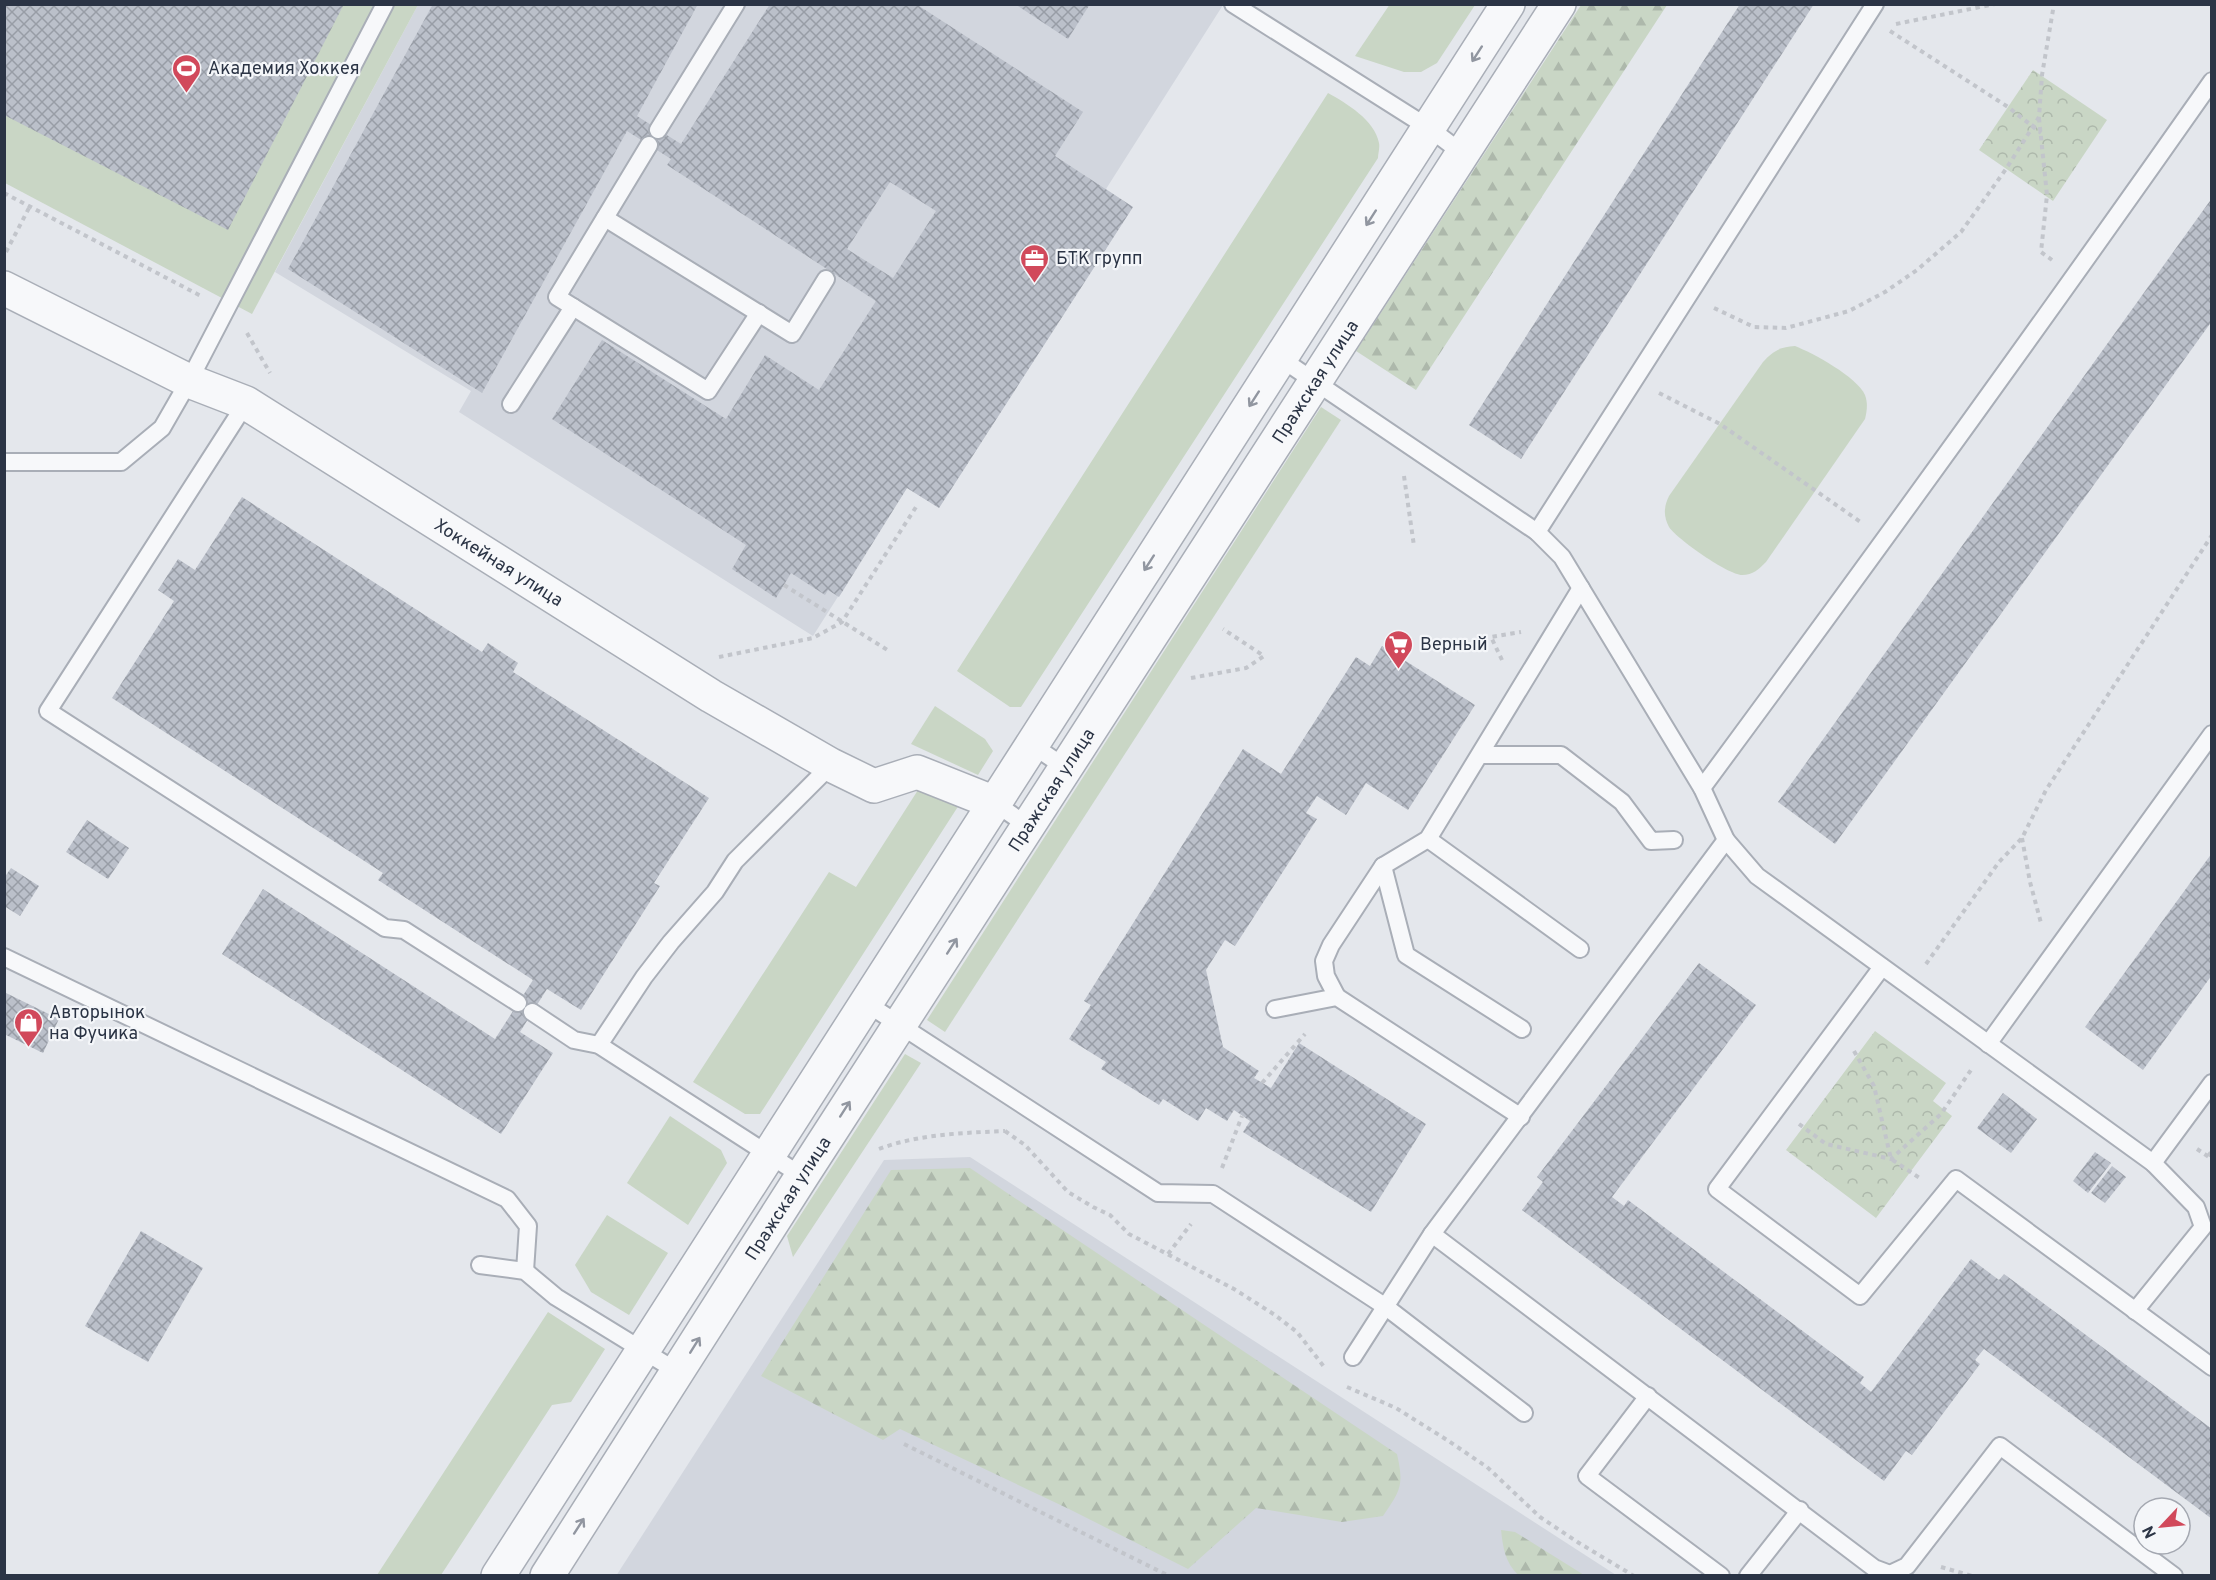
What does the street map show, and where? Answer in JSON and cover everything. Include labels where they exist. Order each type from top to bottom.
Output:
[{"type":"street","points":[[498,1575],[1508,4]]},
{"type":"street","name":"Пражская улица","points":[[547,1575],[1559,4]]},
{"type":"street","name":"Хоккейная улица","points":[[4,288],[189,381],[246,403],[711,696],[831,765],[874,786],[917,772],[995,803]]},
{"type":"lane","points":[[4,462],[122,462],[162,428],[189,381],[385,4]]},
{"type":"lane","points":[[658,130],[736,4]]},
{"type":"lane","points":[[1233,4],[1429,128],[1462,153]]},
{"type":"lane","points":[[1537,532],[1875,4]]},
{"type":"lane","points":[[1702,788],[1886,539],[2075,277],[2211,81]]},
{"type":"lane","points":[[649,145],[557,297],[708,392],[759,313]]},
{"type":"lane","points":[[605,218],[792,334],[826,279]]},
{"type":"lane","points":[[511,404],[573,307]]},
{"type":"lane","points":[[1280,358],[1537,532],[1562,557],[1702,788],[1726,840],[1757,876],[2153,1162],[2196,1207],[2207,1231],[2135,1311]]},
{"type":"lane","points":[[246,403],[48,711],[385,928],[404,930],[574,1040],[599,1045],[802,1176]]},
{"type":"lane","points":[[1521,1117],[1337,997],[1326,976],[1324,961],[1330,945],[1383,866],[1428,839],[1581,588]]},
{"type":"lane","points":[[1988,1044],[2211,734]]},
{"type":"lane","points":[[1032,746],[1066,768]]},
{"type":"lane","points":[[1481,755],[1561,755],[1622,802],[1651,841],[1674,840]]},
{"type":"lane","points":[[599,1045],[638,986],[671,942],[715,892],[735,861],[831,765]]},
{"type":"lane","points":[[995,803],[1029,826]]},
{"type":"lane","points":[[1428,839],[1581,949]]},
{"type":"lane","points":[[1353,1357],[1432,1234],[1726,840]]},
{"type":"lane","points":[[1383,866],[1406,955],[1522,1029]]},
{"type":"lane","points":[[4,957],[507,1199],[528,1226],[525,1271]]},
{"type":"lane","points":[[1882,967],[1717,1189],[1860,1296],[1956,1179],[2211,1367]]},
{"type":"lane","points":[[1275,1009],[1337,997]]},
{"type":"lane","points":[[866,1003],[1158,1193],[1213,1194],[1386,1307],[1524,1413]]},
{"type":"lane","points":[[2153,1162],[2211,1083]]},
{"type":"lane","points":[[1432,1234],[1874,1568],[1890,1574],[1907,1566],[2000,1446],[2174,1575]]},
{"type":"lane","points":[[480,1265],[525,1271],[556,1298],[678,1372]]},
{"type":"lane","points":[[1648,1396],[1587,1476],[1721,1575]]},
{"type":"lane","points":[[1748,1575],[1800,1510]]},
{"type":"path","points":[[1995,4],[1884,27],[2008,107],[2041,133]]},
{"type":"path","points":[[2054,4],[2042,75],[2039,117],[2047,195],[2041,252],[2075,277]]},
{"type":"path","points":[[1690,294],[1754,327],[1786,327],[1849,310],[1885,292],[1917,270],[1961,232],[2006,169],[2039,117]]},
{"type":"path","points":[[4,255],[30,206]]},
{"type":"path","points":[[1634,380],[1720,424],[1886,539]]},
{"type":"path","points":[[1402,465],[1414,546]]},
{"type":"path","points":[[717,657],[813,638],[842,622],[916,507]]},
{"type":"path","points":[[1909,986],[1999,862],[2022,838],[2046,790],[2211,535]]},
{"type":"path","points":[[784,585],[889,651]]},
{"type":"path","points":[[1191,678],[1246,668],[1264,656],[1223,629]]},
{"type":"path","points":[[1505,666],[1491,637],[1525,632]]},
{"type":"path","points":[[2022,838],[2032,891],[2045,936],[2046,963]]},
{"type":"path","points":[[1262,1083],[1337,997]]},
{"type":"path","points":[[1839,1025],[1874,1086],[1891,1158]]},
{"type":"path","points":[[1891,1158],[1941,1114],[1988,1044]]},
{"type":"path","points":[[1777,1107],[1826,1144],[1891,1158],[1944,1195]]},
{"type":"path","points":[[1213,1194],[1242,1116]]},
{"type":"path","points":[[879,1149],[902,1140],[927,1136],[1031,1130],[1055,1126]]},
{"type":"path","points":[[1004,1131],[1024,1145],[1068,1191],[1093,1208],[1110,1215],[1129,1234],[1234,1289],[1275,1315],[1297,1332],[1331,1374]]},
{"type":"path","points":[[2208,1156],[2211,1151]]},
{"type":"path","points":[[1343,1384],[1396,1408],[1447,1440],[1487,1467],[1540,1516],[1579,1543],[1634,1575]]},
{"type":"path","points":[[904,1444],[1169,1575]]},
{"type":"path","points":[[1934,1565],[1972,1575]]},
{"type":"shaded area","name":"БТК групп","points":[[418,5],[1223,5],[1106,189],[1133,207],[939,508],[907,488],[813,636],[459,412],[471,391],[275,272]]},
{"type":"shaded area","points":[[970,1157],[1616,1575],[616,1576],[884,1160]]},
{"type":"green space","points":[[1390,4],[1475,5],[1437,63],[1421,72],[1404,72],[1355,56]]},
{"type":"green space","name":"Академия Хоккея","points":[[4,5],[418,5],[252,314],[5,183]]},
{"type":"green space","points":[[1581,5],[1667,5],[1416,390],[1356,351]]},
{"type":"green space","points":[[2033,70],[2107,120],[2053,201],[1979,150]]},
{"type":"green space","points":[[1328,93],[1359,113],[1372,127],[1379,143],[1378,158],[1021,707],[1010,707],[957,671]]},
{"type":"green space","points":[[1795,346],[1834,366],[1860,388],[1867,401],[1865,419],[1766,562],[1749,574],[1742,575],[1703,556],[1674,533],[1666,519],[1666,504],[1669,496],[1763,362],[1777,350]]},
{"type":"green space","points":[[1321,407],[1341,420],[945,1032],[927,1020]]},
{"type":"green space","points":[[935,706],[985,739],[993,751],[978,775],[911,744]]},
{"type":"green space","points":[[918,790],[959,805],[760,1114],[745,1114],[693,1082],[829,872],[856,887]]},
{"type":"green space","points":[[1875,1031],[1946,1083],[1933,1101],[1952,1116],[1876,1218],[1786,1150]]},
{"type":"green space","points":[[905,1054],[921,1063],[793,1257],[787,1236]]},
{"type":"green space","points":[[670,1116],[721,1150],[727,1163],[688,1225],[627,1183]]},
{"type":"green space","points":[[970,1168],[1397,1454],[1400,1473],[1399,1487],[1394,1500],[1383,1516],[1342,1522],[1256,1508],[1188,1569],[1069,1509],[900,1429],[883,1440],[761,1376],[891,1170]]},
{"type":"green space","points":[[607,1215],[668,1253],[629,1315],[591,1292],[575,1265]]},
{"type":"green space","points":[[548,1312],[605,1349],[571,1402],[552,1405],[441,1575],[377,1575]]},
{"type":"green space","points":[[1501,1530],[1515,1532],[1584,1575],[1518,1575],[1505,1554]]},
{"type":"building","points":[[4,4],[344,4],[228,230],[4,115]]},
{"type":"building","name":"БТК групп","points":[[433,4],[698,4],[637,116],[681,144],[770,4],[916,4],[1083,112],[1055,156],[1133,207],[939,508],[907,488],[839,597],[828,590],[825,595],[791,573],[776,598],[732,569],[746,545],[552,419],[602,340],[726,419],[765,355],[819,390],[876,301],[667,165],[671,159],[627,131],[482,393],[288,269]],"holes":[[[890,182],[936,211],[893,278],[847,249]]]},
{"type":"building","points":[[1015,4],[1090,4],[1068,39]]},
{"type":"building","points":[[1740,4],[1814,4],[1521,459],[1469,425]]},
{"type":"building","points":[[2212,198],[2212,321],[1835,844],[1778,802]]},
{"type":"building","points":[[242,497],[482,652],[488,643],[518,663],[513,672],[709,798],[654,883],[660,886],[581,1010],[547,989],[520,1032],[553,1053],[501,1134],[222,954],[263,889],[495,1039],[533,980],[378,880],[383,873],[112,698],[174,601],[158,590],[178,559],[195,570]]},
{"type":"building","points":[[1382,646],[1475,705],[1408,810],[1366,783],[1346,815],[1317,796],[1306,813],[1317,819],[1235,946],[1225,940],[1206,970],[1223,1047],[1259,1071],[1254,1078],[1271,1088],[1299,1043],[1426,1124],[1371,1212],[1243,1132],[1250,1121],[1234,1110],[1227,1121],[1206,1108],[1198,1121],[1163,1099],[1159,1105],[1101,1069],[1106,1062],[1069,1039],[1091,1005],[1084,1001],[1243,749],[1281,774],[1356,657],[1370,666]]},
{"type":"building","points":[[87,820],[129,848],[108,879],[66,852]]},
{"type":"building","points":[[2212,853],[2212,975],[2143,1070],[2085,1027]]},
{"type":"building","points":[[11,868],[39,886],[20,916],[4,906],[4,878]]},
{"type":"building","points":[[1699,963],[1756,1005],[1612,1197],[1624,1206],[1628,1200],[1864,1377],[1860,1383],[1871,1392],[1971,1259],[1999,1280],[2004,1274],[2212,1429],[2212,1519],[2192,1504],[2192,1496],[2181,1496],[1984,1349],[1975,1360],[1980,1364],[1912,1455],[1906,1451],[1884,1481],[1522,1210],[1543,1182],[1537,1177]]},
{"type":"building","points":[[4,992],[59,1019],[43,1053],[4,1034]]},
{"type":"building","points":[[2003,1093],[2037,1119],[2011,1153],[1977,1128]]},
{"type":"building","points":[[2095,1152],[2111,1163],[2088,1193],[2073,1181]]},
{"type":"building","points":[[2112,1166],[2126,1177],[2105,1203],[2091,1193]]},
{"type":"building","points":[[141,1231],[203,1268],[148,1362],[85,1326]]},
{"type":"place","name":"Академия Хоккея","points":[[187,94]]},
{"type":"place","name":"БТК групп","points":[[1035,284]]},
{"type":"place","name":"Верный","points":[[1399,670]]},
{"type":"place","name":"Авторынок на Фучика","points":[[28,1048]]}]
